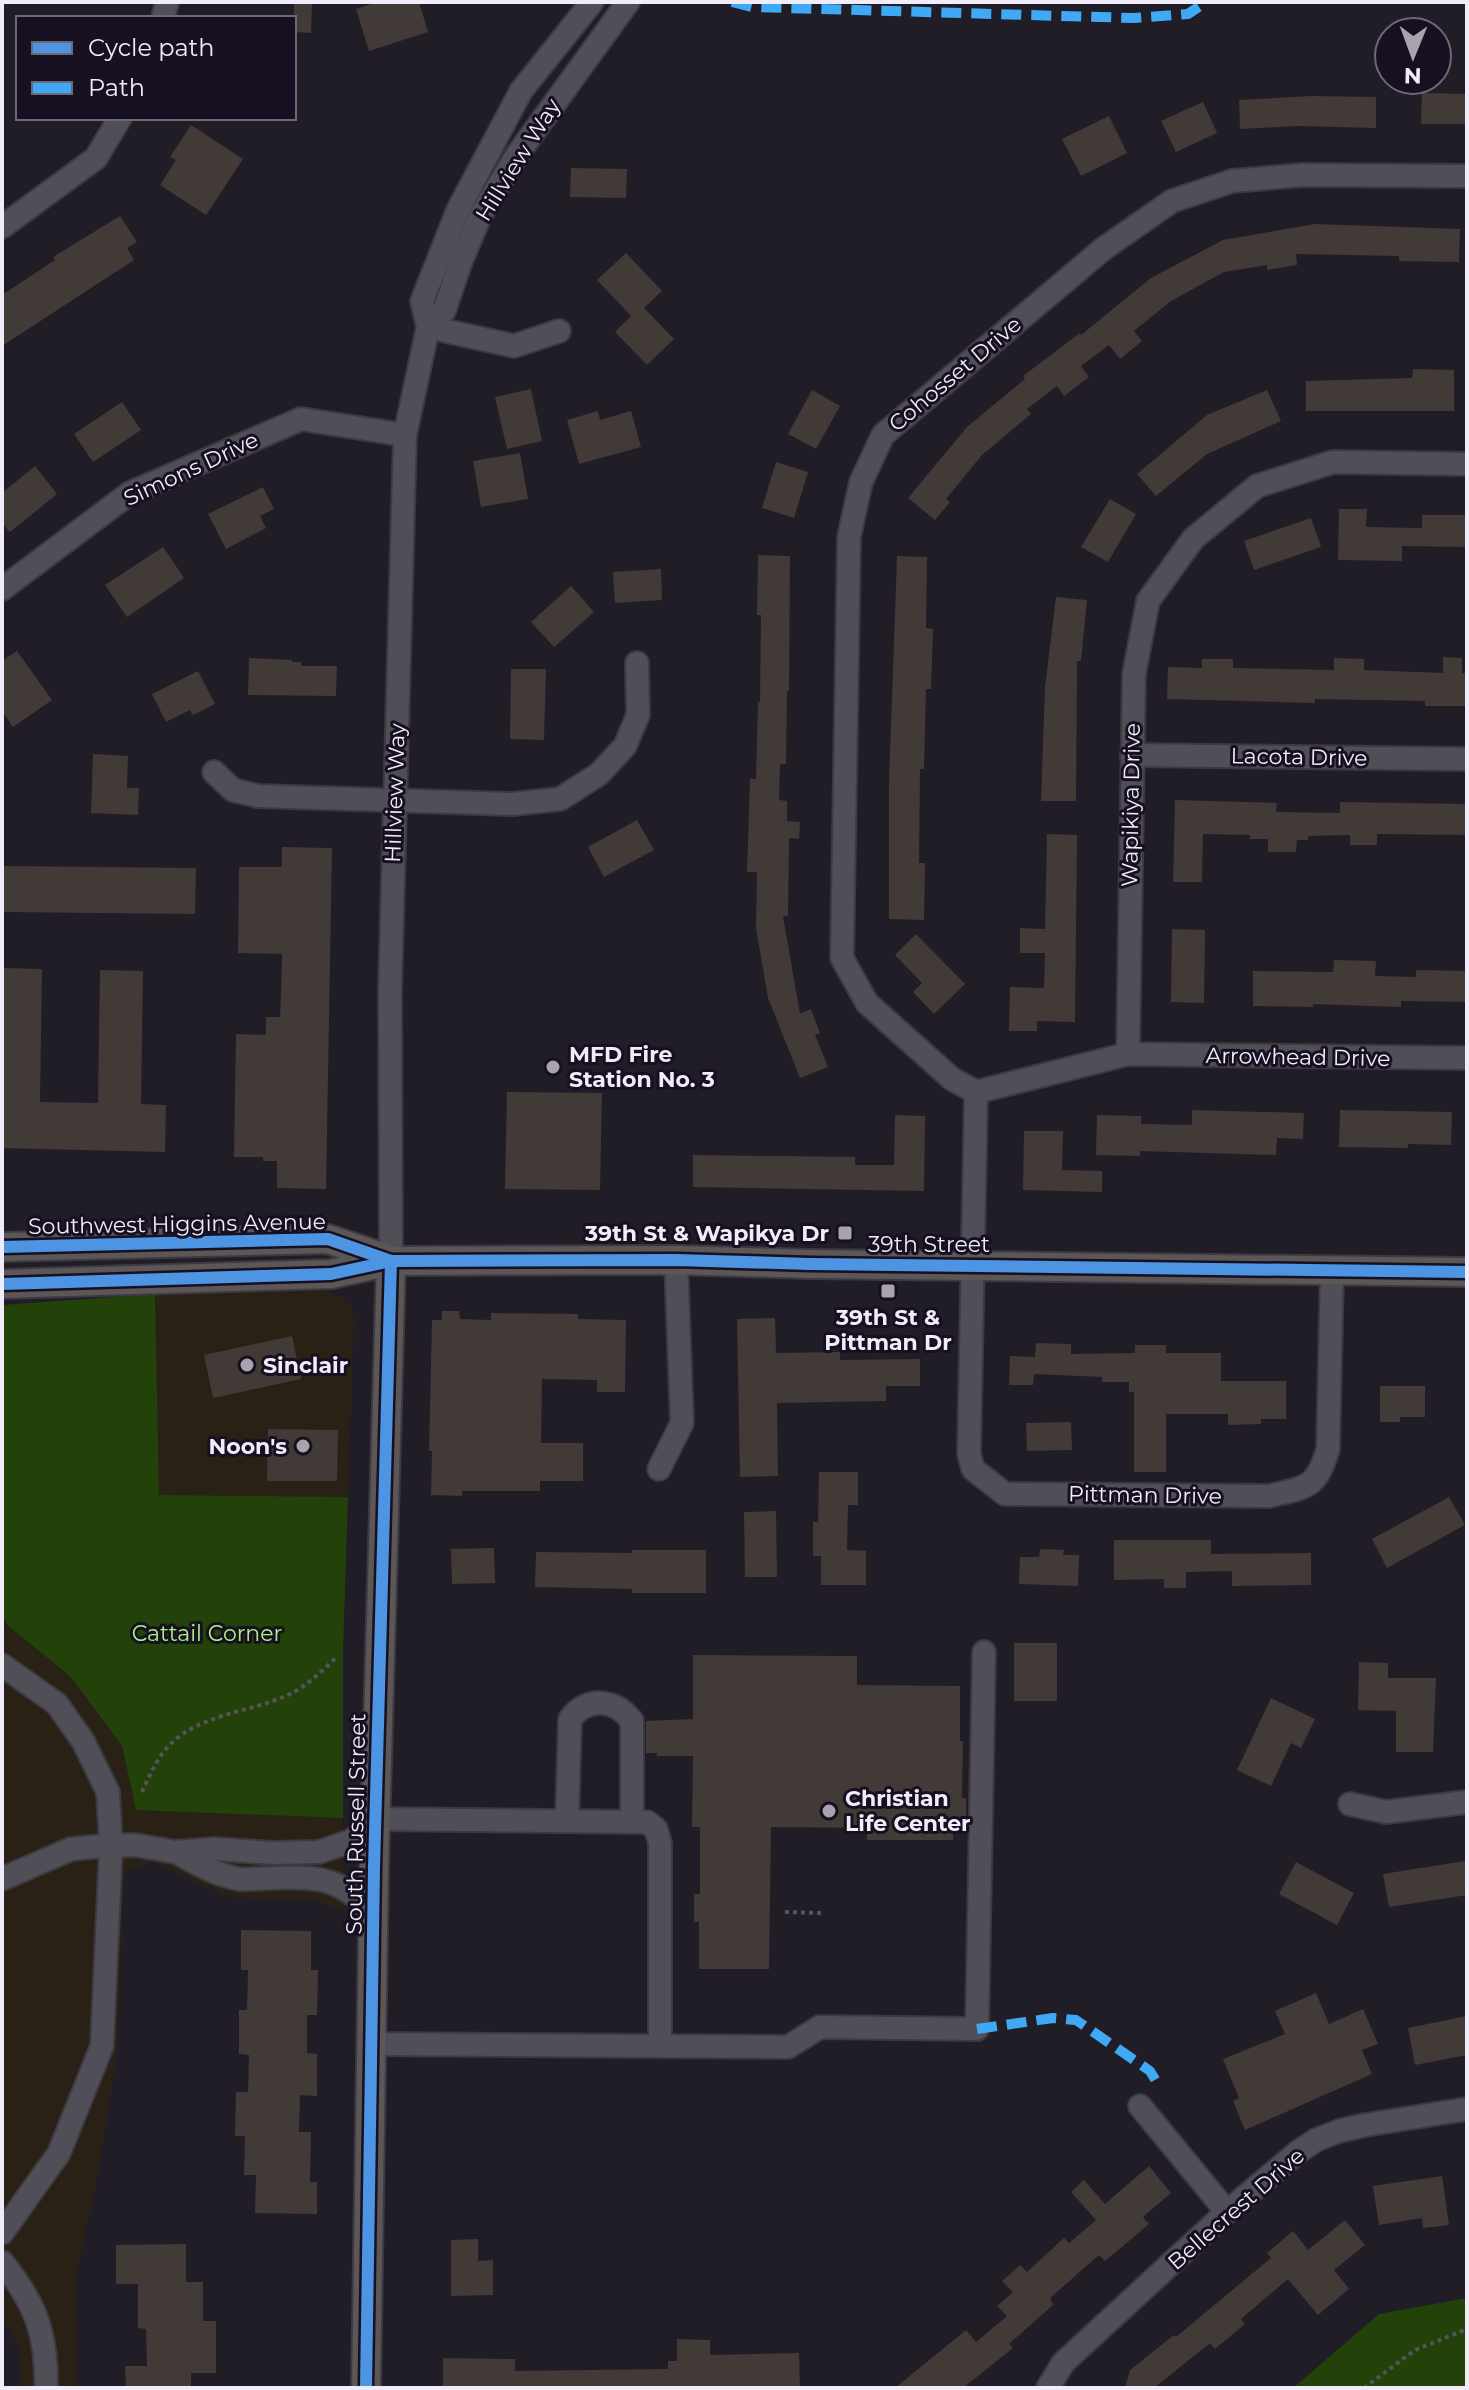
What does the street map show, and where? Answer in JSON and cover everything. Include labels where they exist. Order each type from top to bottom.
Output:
[{"type":"main road","name":"Southwest Higgins Avenue","points":[[2,1247],[328,1239],[391,1261]]},
{"type":"main road","name":"39th Street","points":[[391,1261],[676,1260],[1467,1272]]},
{"type":"main road","points":[[2,1284],[331,1274],[391,1261]]},
{"type":"main road","name":"South Russell Street","points":[[366,2388],[371,2044],[391,1261]]},
{"type":"street","name":"Hillview Way","points":[[391,1261],[390,990],[405,435],[428,327],[422,301],[458,210],[521,91],[592,2]]},
{"type":"street","name":"Hillview Way","points":[[428,327],[444,311],[480,216],[510,167],[628,2]]},
{"type":"street","points":[[2,227],[96,158],[119,120]]},
{"type":"street","name":"Cohosset Drive","points":[[976,1092],[952,1079],[867,1003],[842,958],[849,537],[861,482],[883,435],[1103,249],[1172,201],[1232,181],[1303,175],[1467,176]]},
{"type":"street","points":[[428,327],[514,346],[559,331]]},
{"type":"street","name":"Simons Drive","points":[[2,589],[130,493],[301,419],[405,435]]},
{"type":"street","name":"Wapikiya Drive","points":[[1128,1054],[1134,674],[1148,601],[1193,539],[1257,486],[1333,462],[1467,464]]},
{"type":"street","points":[[214,772],[233,790],[258,796],[513,804],[560,799],[599,774],[625,746],[638,715],[637,663]]},
{"type":"street","name":"Lacota Drive","points":[[1132,755],[1467,759]]},
{"type":"street","points":[[974,1264],[976,1092],[1128,1054]]},
{"type":"street","name":"Arrowhead Drive","points":[[1128,1054],[1467,1058]]},
{"type":"street","points":[[659,1469],[682,1423],[676,1260]]},
{"type":"street","name":"Pittman Drive","points":[[974,1264],[969,1454],[973,1469],[1005,1494],[1269,1496],[1307,1487],[1322,1469],[1328,1449],[1332,1270]]},
{"type":"street","points":[[371,2044],[788,2047],[820,2027],[977,2029],[984,1652]]},
{"type":"street","points":[[2,1665],[57,1704],[83,1741],[108,1792],[111,1846],[102,2046],[59,2153],[2,2233]]},
{"type":"street","points":[[567,1821],[570,1719],[577,1710],[590,1703],[604,1703],[614,1705],[632,1721],[632,1822]]},
{"type":"street","points":[[1350,1804],[1386,1812],[1404,1812],[1467,1802]]},
{"type":"street","points":[[2,1879],[71,1849],[136,1845],[175,1852],[215,1849],[319,1852],[351,1841],[376,1819],[647,1822],[656,1829],[660,1843],[660,2046]]},
{"type":"street","points":[[175,1852],[209,1869],[240,1879],[300,1877],[337,1885],[356,1894],[374,1914]]},
{"type":"street","points":[[1140,2106],[1227,2212]]},
{"type":"street","name":"Bellecrest Drive","points":[[1048,2388],[1063,2363],[1227,2212],[1298,2152],[1328,2135],[1365,2125],[1467,2109]]},
{"type":"street","points":[[2,2262],[24,2289],[38,2319],[46,2355],[46,2388]]},
{"type":"path","points":[[142,1792],[163,1753],[179,1737],[210,1719],[253,1708],[292,1693],[338,1656]]},
{"type":"path","points":[[785,1912],[821,1913]]},
{"type":"path","points":[[1364,2388],[1415,2350],[1467,2329]]},
{"type":"shaded area","points":[[325,1290],[341,1297],[351,1307],[354,1317],[348,1497],[159,1495],[155,1294]]},
{"type":"shaded area","points":[[2,1614],[7,1625],[70,1676],[122,1746],[136,1810],[343,1818],[345,1910],[316,1901],[226,1897],[153,1861],[124,1873],[118,2047],[97,2180],[76,2276],[77,2388],[21,2388],[20,2350],[2,2317]]},
{"type":"green space","name":"Cattail Corner","points":[[155,1294],[159,1495],[348,1497],[343,1650],[343,1818],[136,1810],[122,1746],[70,1676],[7,1625],[2,1614],[2,1305]]},
{"type":"green space","points":[[1467,2298],[1467,2388],[1293,2388],[1379,2314]]},
{"type":"building","points":[[294,2],[312,2],[311,33],[296,32]]},
{"type":"building","points":[[377,2],[419,2],[428,32],[369,51],[356,9]]},
{"type":"building","points":[[1467,94],[1467,124],[1421,124],[1422,96]]},
{"type":"building","points":[[1311,96],[1376,97],[1376,128],[1297,126],[1240,129],[1239,100]]},
{"type":"building","points":[[1203,102],[1217,133],[1176,152],[1161,121]]},
{"type":"building","points":[[1109,116],[1127,153],[1081,176],[1062,139]]},
{"type":"building","points":[[191,125],[243,159],[206,215],[160,185],[176,160],[170,157]]},
{"type":"building","points":[[571,168],[627,169],[626,198],[570,197]]},
{"type":"building","points":[[120,216],[137,242],[127,248],[134,260],[2,346],[2,295],[55,260],[53,257]]},
{"type":"building","points":[[1315,224],[1460,229],[1459,262],[1399,261],[1399,256],[1296,254],[1297,265],[1267,270],[1267,265],[1224,272],[1171,301],[1134,331],[1142,341],[1120,359],[1109,345],[1081,366],[1089,377],[1064,396],[1057,386],[1027,409],[1031,414],[982,455],[946,499],[950,502],[935,520],[908,498],[967,427],[1025,379],[1023,376],[1081,335],[1151,278],[1223,240]]},
{"type":"building","points":[[626,253],[662,291],[644,308],[674,339],[647,365],[615,332],[631,316],[597,280]]},
{"type":"building","points":[[1413,369],[1454,370],[1454,411],[1306,411],[1306,381],[1412,378]]},
{"type":"building","points":[[531,389],[542,441],[507,449],[495,397]]},
{"type":"building","points":[[812,390],[840,406],[816,449],[788,434]]},
{"type":"building","points":[[1267,390],[1281,421],[1207,454],[1156,496],[1137,474],[1207,415]]},
{"type":"building","points":[[122,402],[141,430],[93,462],[74,434]]},
{"type":"building","points":[[598,411],[600,420],[631,411],[641,447],[579,464],[567,420]]},
{"type":"building","points":[[520,453],[528,499],[481,507],[473,461]]},
{"type":"building","points":[[776,462],[808,472],[794,518],[762,508]]},
{"type":"building","points":[[35,466],[57,494],[10,532],[2,523],[2,493]]},
{"type":"building","points":[[263,487],[274,509],[260,516],[266,528],[226,549],[208,514]]},
{"type":"building","points":[[1110,499],[1136,514],[1108,562],[1081,547]]},
{"type":"building","points":[[1339,509],[1367,509],[1366,527],[1422,528],[1422,515],[1467,515],[1467,547],[1402,546],[1402,561],[1338,560]]},
{"type":"building","points":[[1311,518],[1321,547],[1254,570],[1244,541]]},
{"type":"building","points":[[163,547],[184,578],[127,617],[105,585]]},
{"type":"building","points":[[758,555],[790,556],[786,764],[780,764],[779,800],[787,801],[787,821],[800,822],[799,839],[789,838],[788,916],[783,916],[800,1014],[811,1009],[820,1033],[815,1035],[828,1067],[800,1078],[768,998],[756,928],[757,872],[747,872],[750,779],[756,779],[760,702]]},
{"type":"building","points":[[897,556],[927,557],[926,628],[933,629],[931,689],[926,689],[924,769],[920,769],[919,863],[925,863],[924,920],[889,919],[889,780]]},
{"type":"building","points":[[661,569],[662,600],[615,603],[613,572]]},
{"type":"building","points":[[571,586],[594,612],[554,647],[531,622]]},
{"type":"building","points":[[1056,597],[1087,600],[1081,661],[1077,661],[1076,801],[1041,801],[1045,688]]},
{"type":"building","points":[[17,651],[52,700],[13,727],[2,711],[2,661]]},
{"type":"building","points":[[1443,657],[1462,658],[1462,673],[1467,673],[1467,706],[1425,706],[1425,701],[1315,699],[1315,703],[1167,699],[1168,667],[1202,668],[1202,659],[1233,659],[1233,668],[1334,670],[1334,658],[1364,659],[1364,670],[1443,673]]},
{"type":"building","points":[[249,658],[292,660],[301,662],[301,666],[337,666],[336,696],[248,695]]},
{"type":"building","points":[[511,669],[546,669],[544,740],[510,739]]},
{"type":"building","points":[[198,671],[215,704],[193,715],[190,710],[166,722],[152,694]]},
{"type":"building","points":[[93,754],[128,756],[127,788],[139,788],[138,815],[91,813]]},
{"type":"building","points":[[1175,800],[1277,803],[1276,812],[1340,813],[1340,802],[1467,804],[1467,835],[1377,834],[1377,845],[1350,845],[1350,835],[1308,836],[1308,840],[1297,840],[1296,852],[1268,852],[1268,839],[1250,839],[1250,835],[1203,834],[1202,882],[1173,882]]},
{"type":"building","points":[[637,820],[654,850],[604,877],[588,847]]},
{"type":"building","points":[[1047,834],[1077,835],[1075,1022],[1037,1021],[1037,1031],[1009,1031],[1010,987],[1044,988],[1045,953],[1020,953],[1020,928],[1045,929]]},
{"type":"building","points":[[282,847],[332,848],[326,1189],[277,1188],[277,1161],[263,1161],[263,1157],[234,1157],[236,1034],[266,1035],[266,1017],[280,1017],[282,954],[238,953],[239,867],[282,867]]},
{"type":"building","points":[[2,866],[196,868],[195,914],[2,912]]},
{"type":"building","points":[[1172,929],[1205,930],[1204,1003],[1171,1002]]},
{"type":"building","points":[[916,934],[965,984],[934,1014],[913,992],[922,983],[895,955]]},
{"type":"building","points":[[1334,960],[1376,961],[1375,976],[1416,977],[1416,970],[1467,971],[1467,1002],[1401,1001],[1401,1007],[1313,1004],[1313,1007],[1253,1006],[1253,971],[1333,972]]},
{"type":"building","points":[[2,968],[42,969],[40,1102],[98,1103],[100,970],[143,971],[141,1104],[166,1105],[165,1152],[2,1148]]},
{"type":"building","points":[[507,1092],[602,1093],[600,1190],[505,1189]]},
{"type":"building","points":[[1192,1110],[1304,1113],[1303,1139],[1277,1138],[1276,1155],[1140,1151],[1140,1156],[1096,1155],[1097,1115],[1141,1116],[1141,1124],[1192,1125]]},
{"type":"building","points":[[1340,1110],[1452,1112],[1451,1145],[1339,1147]]},
{"type":"building","points":[[895,1115],[925,1116],[924,1191],[693,1187],[693,1155],[855,1157],[855,1165],[894,1165]]},
{"type":"building","points":[[1024,1131],[1063,1131],[1062,1170],[1102,1171],[1102,1192],[1023,1190]]},
{"type":"building","points":[[442,1311],[459,1311],[460,1319],[491,1320],[491,1313],[578,1314],[578,1319],[626,1320],[625,1392],[597,1392],[597,1380],[542,1379],[541,1443],[583,1443],[583,1481],[540,1481],[540,1491],[462,1491],[462,1496],[431,1495],[432,1320],[442,1320]]},
{"type":"building","points":[[775,1318],[776,1353],[840,1352],[840,1360],[920,1359],[920,1386],[886,1386],[886,1401],[777,1403],[778,1476],[740,1477],[737,1319]]},
{"type":"building","points":[[292,1336],[301,1379],[213,1398],[204,1355]]},
{"type":"building","points":[[1036,1343],[1071,1344],[1071,1354],[1135,1353],[1135,1345],[1166,1345],[1166,1353],[1221,1353],[1221,1381],[1286,1381],[1286,1419],[1261,1419],[1261,1424],[1228,1425],[1228,1414],[1166,1414],[1166,1472],[1134,1472],[1134,1392],[1129,1392],[1129,1382],[1102,1382],[1102,1377],[1034,1374],[1033,1385],[1009,1385],[1010,1356],[1035,1357]]},
{"type":"building","points":[[1380,1386],[1425,1386],[1425,1417],[1400,1417],[1400,1422],[1380,1422]]},
{"type":"building","points":[[1071,1422],[1072,1450],[1027,1451],[1026,1423]]},
{"type":"building","name":"Noon's","points":[[268,1429],[338,1430],[337,1481],[267,1481]]},
{"type":"building","points":[[819,1472],[858,1472],[858,1505],[848,1505],[847,1550],[866,1551],[866,1585],[821,1585],[821,1556],[813,1556],[813,1522],[818,1522]]},
{"type":"building","points":[[1449,1497],[1465,1525],[1387,1568],[1372,1539]]},
{"type":"building","points":[[776,1511],[777,1577],[745,1577],[744,1512]]},
{"type":"building","points":[[1114,1540],[1211,1540],[1211,1554],[1311,1553],[1311,1585],[1232,1586],[1232,1571],[1186,1572],[1186,1588],[1164,1588],[1164,1579],[1114,1580]]},
{"type":"building","points":[[494,1548],[495,1583],[452,1584],[451,1549]]},
{"type":"building","points":[[1040,1549],[1064,1550],[1063,1555],[1079,1555],[1078,1586],[1019,1584],[1020,1557],[1039,1557]]},
{"type":"building","points":[[632,1550],[706,1550],[706,1593],[632,1593],[632,1589],[535,1587],[536,1552],[632,1553]]},
{"type":"building","points":[[1014,1643],[1057,1643],[1057,1701],[1014,1701]]},
{"type":"building","name":"Christian Life Center","points":[[693,1655],[857,1656],[857,1685],[960,1686],[962,1798],[966,1798],[966,1823],[953,1823],[953,1840],[867,1840],[867,1828],[771,1827],[769,1969],[699,1969],[699,1922],[694,1922],[694,1894],[700,1894],[700,1827],[692,1827],[693,1756],[646,1753],[646,1721],[693,1719]]},
{"type":"building","points":[[1359,1662],[1388,1663],[1388,1678],[1436,1678],[1433,1752],[1396,1752],[1396,1711],[1358,1710]]},
{"type":"building","points":[[1271,1698],[1315,1719],[1301,1748],[1291,1743],[1271,1786],[1237,1770]]},
{"type":"building","points":[[1465,1861],[1467,1895],[1389,1907],[1383,1874]]},
{"type":"building","points":[[1296,1862],[1354,1893],[1337,1925],[1279,1894]]},
{"type":"building","points":[[241,1930],[311,1931],[311,1970],[318,1970],[317,2015],[307,2015],[307,2053],[317,2054],[317,2096],[300,2095],[299,2132],[311,2132],[310,2182],[317,2182],[317,2214],[255,2213],[256,2175],[244,2175],[245,2136],[235,2136],[236,2092],[248,2092],[249,2055],[239,2054],[239,2010],[247,2010],[248,1970],[241,1970]]},
{"type":"building","points":[[1316,1993],[1329,2024],[1363,2009],[1378,2044],[1362,2050],[1372,2074],[1245,2130],[1233,2101],[1239,2098],[1223,2059],[1285,2034],[1275,2011]]},
{"type":"building","points":[[1467,2016],[1467,2055],[1415,2065],[1408,2028]]},
{"type":"building","points":[[1149,2166],[1171,2193],[1143,2217],[1149,2224],[1105,2261],[1099,2255],[1050,2298],[1053,2305],[1009,2344],[1013,2348],[963,2388],[895,2388],[966,2330],[976,2342],[1007,2316],[997,2306],[1013,2292],[1002,2281],[1020,2265],[1027,2272],[1064,2238],[1069,2243],[1096,2220],[1071,2192],[1084,2180],[1105,2204]]},
{"type":"building","points":[[1442,2176],[1449,2225],[1423,2228],[1422,2218],[1379,2225],[1373,2186]]},
{"type":"building","points":[[1345,2220],[1365,2245],[1334,2270],[1349,2289],[1318,2315],[1288,2279],[1241,2319],[1245,2324],[1215,2349],[1210,2343],[1154,2388],[1125,2388],[1130,2370],[1174,2335],[1176,2337],[1271,2258],[1267,2253],[1293,2231],[1308,2250]]},
{"type":"building","points":[[478,2239],[478,2261],[493,2260],[493,2295],[451,2296],[451,2240]]},
{"type":"building","points":[[186,2244],[186,2282],[203,2282],[203,2321],[216,2321],[216,2373],[191,2373],[191,2388],[126,2388],[125,2366],[147,2366],[146,2329],[138,2328],[138,2284],[116,2284],[116,2245]]},
{"type":"building","points":[[677,2339],[710,2340],[710,2355],[799,2353],[800,2388],[443,2388],[443,2358],[515,2359],[515,2371],[668,2369],[668,2361],[677,2361]]},
{"type":"marked path","points":[[732,2],[752,7],[1133,18],[1188,14],[1206,2]]},
{"type":"marked path","points":[[977,2029],[1053,2018],[1076,2020],[1150,2071],[1159,2086]]},
{"type":"cycle path","points":[[2,1247],[328,1239],[391,1261]]},
{"type":"cycle path","points":[[2,1284],[331,1274],[391,1261],[676,1260],[1467,1272]]},
{"type":"cycle path","points":[[366,2388],[374,1868],[391,1261]]},
{"type":"place","name":"MFD Fire Station No. 3","points":[[553,1067]]},
{"type":"place","name":"39th St & Wapikya Dr","points":[[845,1233]]},
{"type":"place","name":"39th St & Pittman Dr","points":[[888,1291]]},
{"type":"place","name":"Sinclair","points":[[247,1365]]},
{"type":"place","name":"Noon's","points":[[303,1446]]},
{"type":"place","name":"Christian Life Center","points":[[829,1811]]}]
